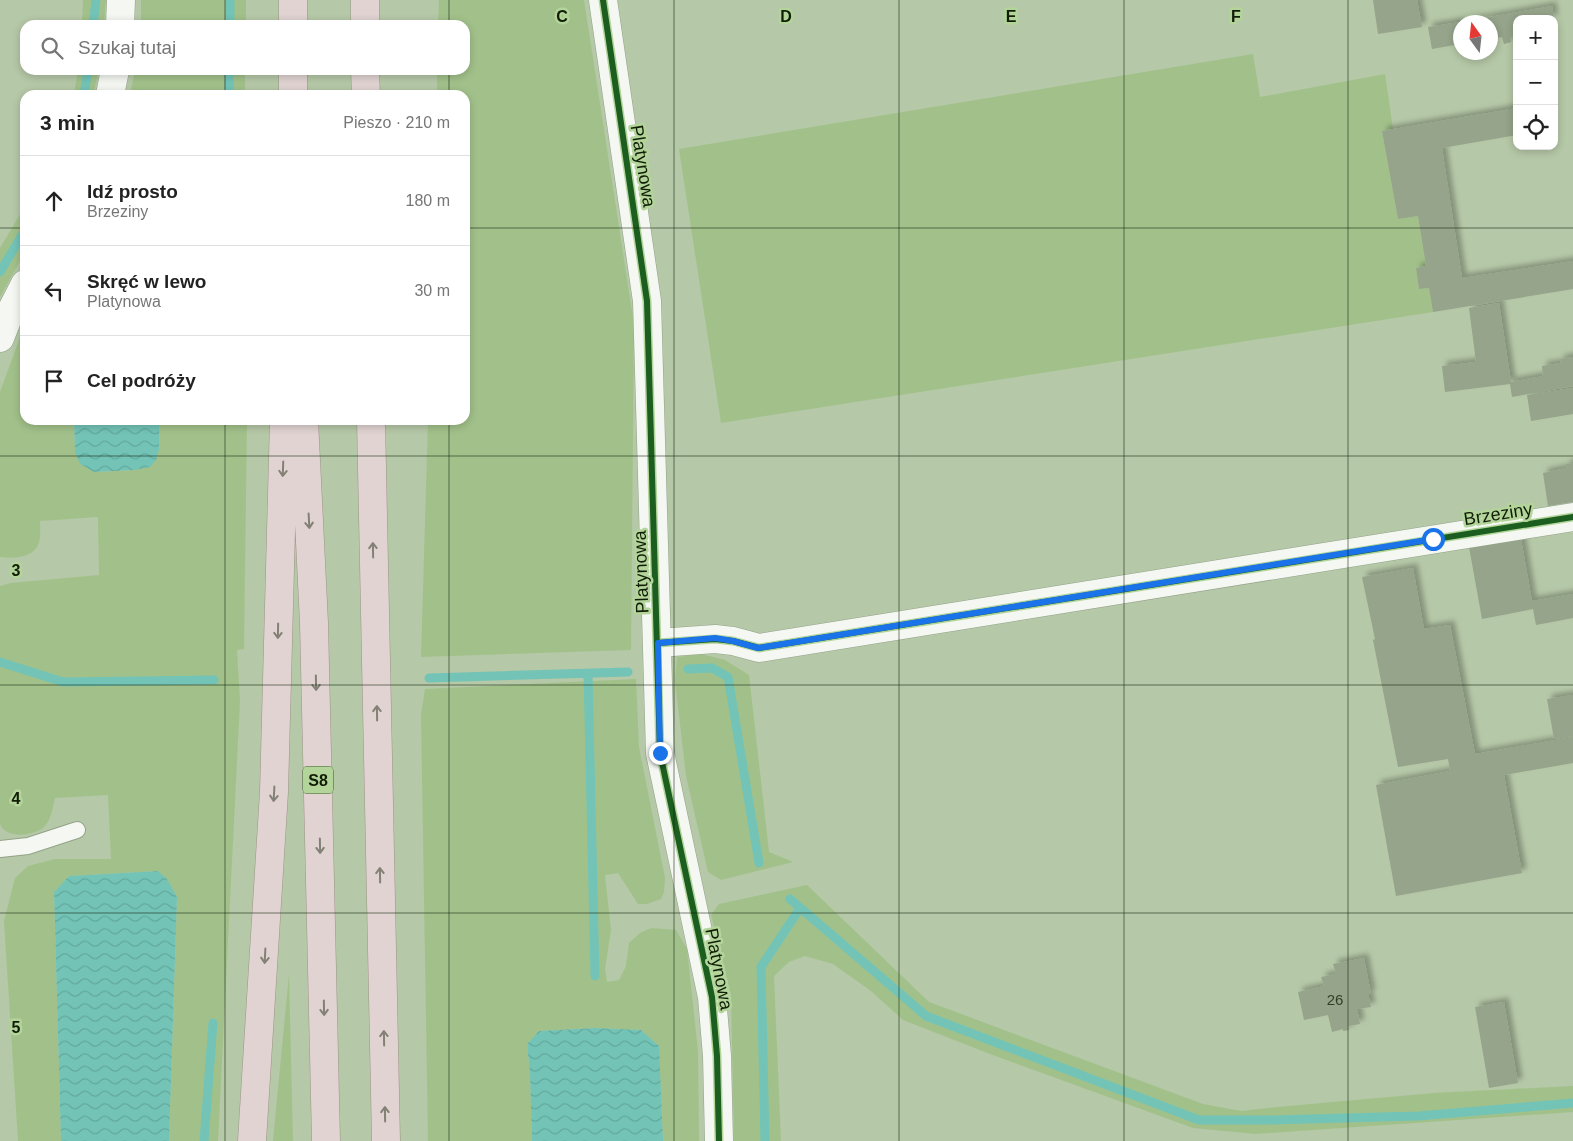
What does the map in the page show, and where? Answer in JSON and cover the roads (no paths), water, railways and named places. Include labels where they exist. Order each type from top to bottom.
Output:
[{"type":"highway","points":[[293,20],[294,0]]},
{"type":"highway","points":[[365,0],[365,20]]},
{"type":"highway","points":[[292,90],[293,75]]},
{"type":"highway","points":[[366,75],[366,90]]},
{"type":"highway","points":[[252,1141],[274,792],[284,425]]},
{"type":"highway","name":"S8","points":[[304,425],[314,623],[326,1141]]},
{"type":"highway","points":[[371,425],[386,1141]]},
{"type":"street","points":[[120,20],[121,0]]},
{"type":"street","name":"Platynowa","points":[[603,0],[648,301],[660,753],[712,997],[717,1056],[719,1141]]},
{"type":"street","points":[[111,90],[114,75]]},
{"type":"street","points":[[0,338],[20,294]]},
{"type":"street","name":"Brzeziny","points":[[658,643],[715,638],[758,648],[1573,517]]},
{"type":"lane","points":[[0,849],[28,846],[77,830]]},
{"type":"water","points":[[74,425],[159,425],[159,449],[156,460],[150,467],[134,470],[94,472],[80,464],[75,452]]},
{"type":"water","points":[[158,871],[167,879],[177,897],[169,1141],[61,1141],[54,892],[69,876]]},
{"type":"water","points":[[595,1028],[641,1030],[659,1046],[663,1141],[532,1141],[530,1073],[527,1044],[539,1031]]},
{"type":"waterway","points":[[94,20],[96,0]]},
{"type":"waterway","points":[[230,0],[230,20]]},
{"type":"waterway","points":[[85,90],[87,75]]},
{"type":"waterway","points":[[229,75],[229,90]]},
{"type":"waterway","points":[[0,272],[20,238]]},
{"type":"waterway","points":[[0,662],[63,682],[214,680]]},
{"type":"waterway","points":[[688,669],[712,668],[728,677],[759,863]]},
{"type":"waterway","points":[[429,678],[628,672]]},
{"type":"waterway","points":[[588,674],[595,976]]},
{"type":"waterway","points":[[790,899],[926,1016],[1199,1120],[1418,1116],[1573,1103]]},
{"type":"waterway","points":[[765,1141],[761,967],[800,908]]},
{"type":"waterway","points":[[204,1141],[213,1023]]}]
